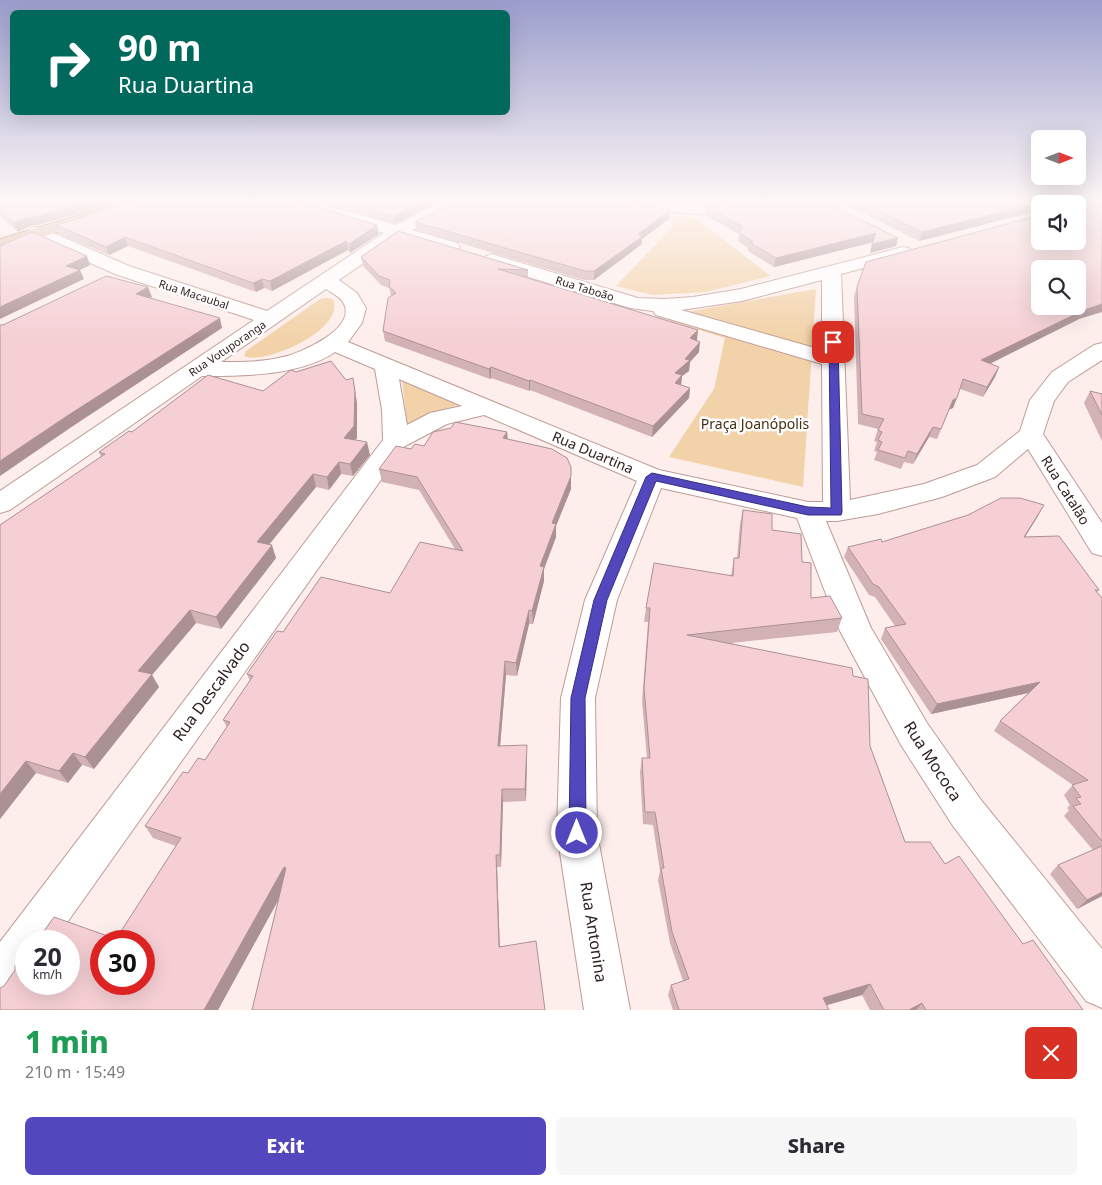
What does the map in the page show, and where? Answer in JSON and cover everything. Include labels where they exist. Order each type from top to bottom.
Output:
[{"type":"street","name":"Rua Macaubal","points":[[68,246],[122,270],[270,320]]},
{"type":"street","name":"Rua Votuporanga","points":[[0,504],[376,246]]},
{"type":"street","name":"Rua Taboão","points":[[447,246],[637,304],[665,305],[716,300],[918,249],[912,246]]},
{"type":"street","points":[[96,283],[122,270]]},
{"type":"street","points":[[823,512],[834,360],[831,270]]},
{"type":"street","points":[[197,369],[243,370],[274,366],[293,362],[335,344],[356,317],[356,305],[350,295],[326,281]]},
{"type":"street","points":[[637,304],[834,360]]},
{"type":"street","name":"Rua Duartina","points":[[335,344],[652,477],[823,512],[878,505],[932,491],[986,471],[1031,434]]},
{"type":"street","points":[[1031,434],[1042,400],[1060,377],[1102,350]]},
{"type":"street","points":[[385,364],[393,402],[396,441]]},
{"type":"street","name":"Rua Descalvado","points":[[36,930],[396,441],[439,418],[488,407]]},
{"type":"street","name":"Rua Catalão","points":[[1031,434],[1102,546]]},
{"type":"street","name":"Rua Antonina","points":[[607,1010],[577,833],[578,698],[600,600],[652,477]]},
{"type":"street","name":"Rua Mococa","points":[[823,512],[856,631],[914,734],[967,813],[1102,985]]},
{"type":"street","name":"Rua Descalvado","points":[[0,979],[15,958]]},
{"type":"green space","points":[[654,246],[732,246],[771,276],[706,292],[652,295],[616,286]]},
{"type":"green space","name":"Praça Joanópolis","points":[[816,289],[803,487],[669,457],[714,389],[725,338],[658,317]]},
{"type":"green space","points":[[320,299],[333,299],[334,310],[328,322],[316,333],[285,350],[268,356],[254,358],[244,356],[246,351]]},
{"type":"green space","points":[[402,378],[459,405],[434,413],[407,425]]},
{"type":"building","points":[[0,246],[64,246],[87,256],[66,266],[80,270],[0,307]]},
{"type":"building","points":[[150,246],[336,246],[270,281],[262,279],[253,283]]},
{"type":"building","points":[[376,246],[448,246],[528,270],[498,269],[698,330],[690,338],[700,342],[685,359],[690,360],[675,373],[682,375],[675,383],[690,388],[653,426],[530,380],[491,367],[489,369],[383,331],[388,298],[396,293],[389,286],[390,280],[379,276],[361,257]]},
{"type":"building","points":[[499,246],[629,246],[594,271],[585,271]]},
{"type":"building","points":[[756,246],[823,246],[776,258]]},
{"type":"building","points":[[925,246],[1031,246],[1031,250],[1086,250],[1086,246],[1102,246],[1102,304],[1086,309],[1086,260],[1031,260],[1031,315],[1074,315],[981,360],[999,367],[987,387],[963,379],[957,398],[953,400],[941,429],[933,427],[917,454],[908,451],[905,458],[878,450],[882,442],[878,440],[882,432],[878,430],[884,419],[862,414],[857,287],[866,262]]},
{"type":"building","points":[[106,276],[148,287],[136,294],[220,318],[0,461],[0,325]]},
{"type":"building","points":[[331,361],[346,380],[353,378],[355,392],[354,426],[344,438],[367,442],[350,464],[339,462],[327,477],[313,474],[257,542],[272,545],[216,617],[190,610],[138,671],[152,674],[85,757],[73,753],[59,771],[26,761],[0,794],[0,525],[105,454],[99,452],[129,431],[132,432],[208,375],[263,391],[291,370],[296,372]]},
{"type":"building","points":[[1090,391],[1102,394],[1102,415]]},
{"type":"building","points":[[455,422],[507,432],[503,438],[552,449],[567,458],[571,467],[571,476],[552,523],[556,524],[540,566],[544,567],[532,611],[529,610],[516,663],[505,661],[498,746],[527,745],[525,789],[502,789],[500,855],[496,855],[499,947],[536,941],[545,1010],[252,1010],[286,868],[284,867],[204,1010],[0,1010],[0,988],[4,986],[15,970],[15,995],[80,995],[80,930],[45,930],[54,917],[91,930],[90,995],[155,995],[155,930],[122,930],[181,838],[145,826],[183,772],[188,773],[198,758],[205,760],[230,722],[223,720],[253,676],[247,674],[277,631],[283,632],[321,577],[390,593],[420,542],[463,551],[417,477],[379,469],[396,446],[411,449],[415,444],[424,446],[433,432],[451,428]]},
{"type":"building","points":[[1001,498],[1020,498],[1044,505],[1024,537],[1059,536],[1099,590],[1095,590],[1102,598],[1102,841],[1073,806],[1081,804],[1076,798],[1081,797],[1072,785],[1088,780],[1000,721],[1040,682],[937,704],[885,628],[906,624],[879,587],[873,584],[848,547],[881,539],[882,542],[968,515]]},
{"type":"building","points":[[743,510],[772,514],[772,530],[801,534],[802,562],[811,563],[811,598],[830,596],[842,618],[687,635],[852,668],[853,676],[868,679],[870,746],[905,842],[930,842],[945,864],[959,856],[1023,944],[1033,940],[1083,1010],[926,1010],[922,1003],[909,1010],[884,1010],[870,984],[823,998],[829,1010],[679,1010],[671,985],[689,979],[672,932],[661,868],[664,868],[655,812],[645,812],[642,758],[650,758],[644,688],[650,608],[646,608],[654,563],[733,576],[734,558],[739,558]]},
{"type":"building","points":[[1102,846],[1102,892],[1087,900],[1058,865]]},
{"type":"route","points":[[577,833],[578,698],[600,600],[652,477],[808,511],[837,512],[833,342]]}]
